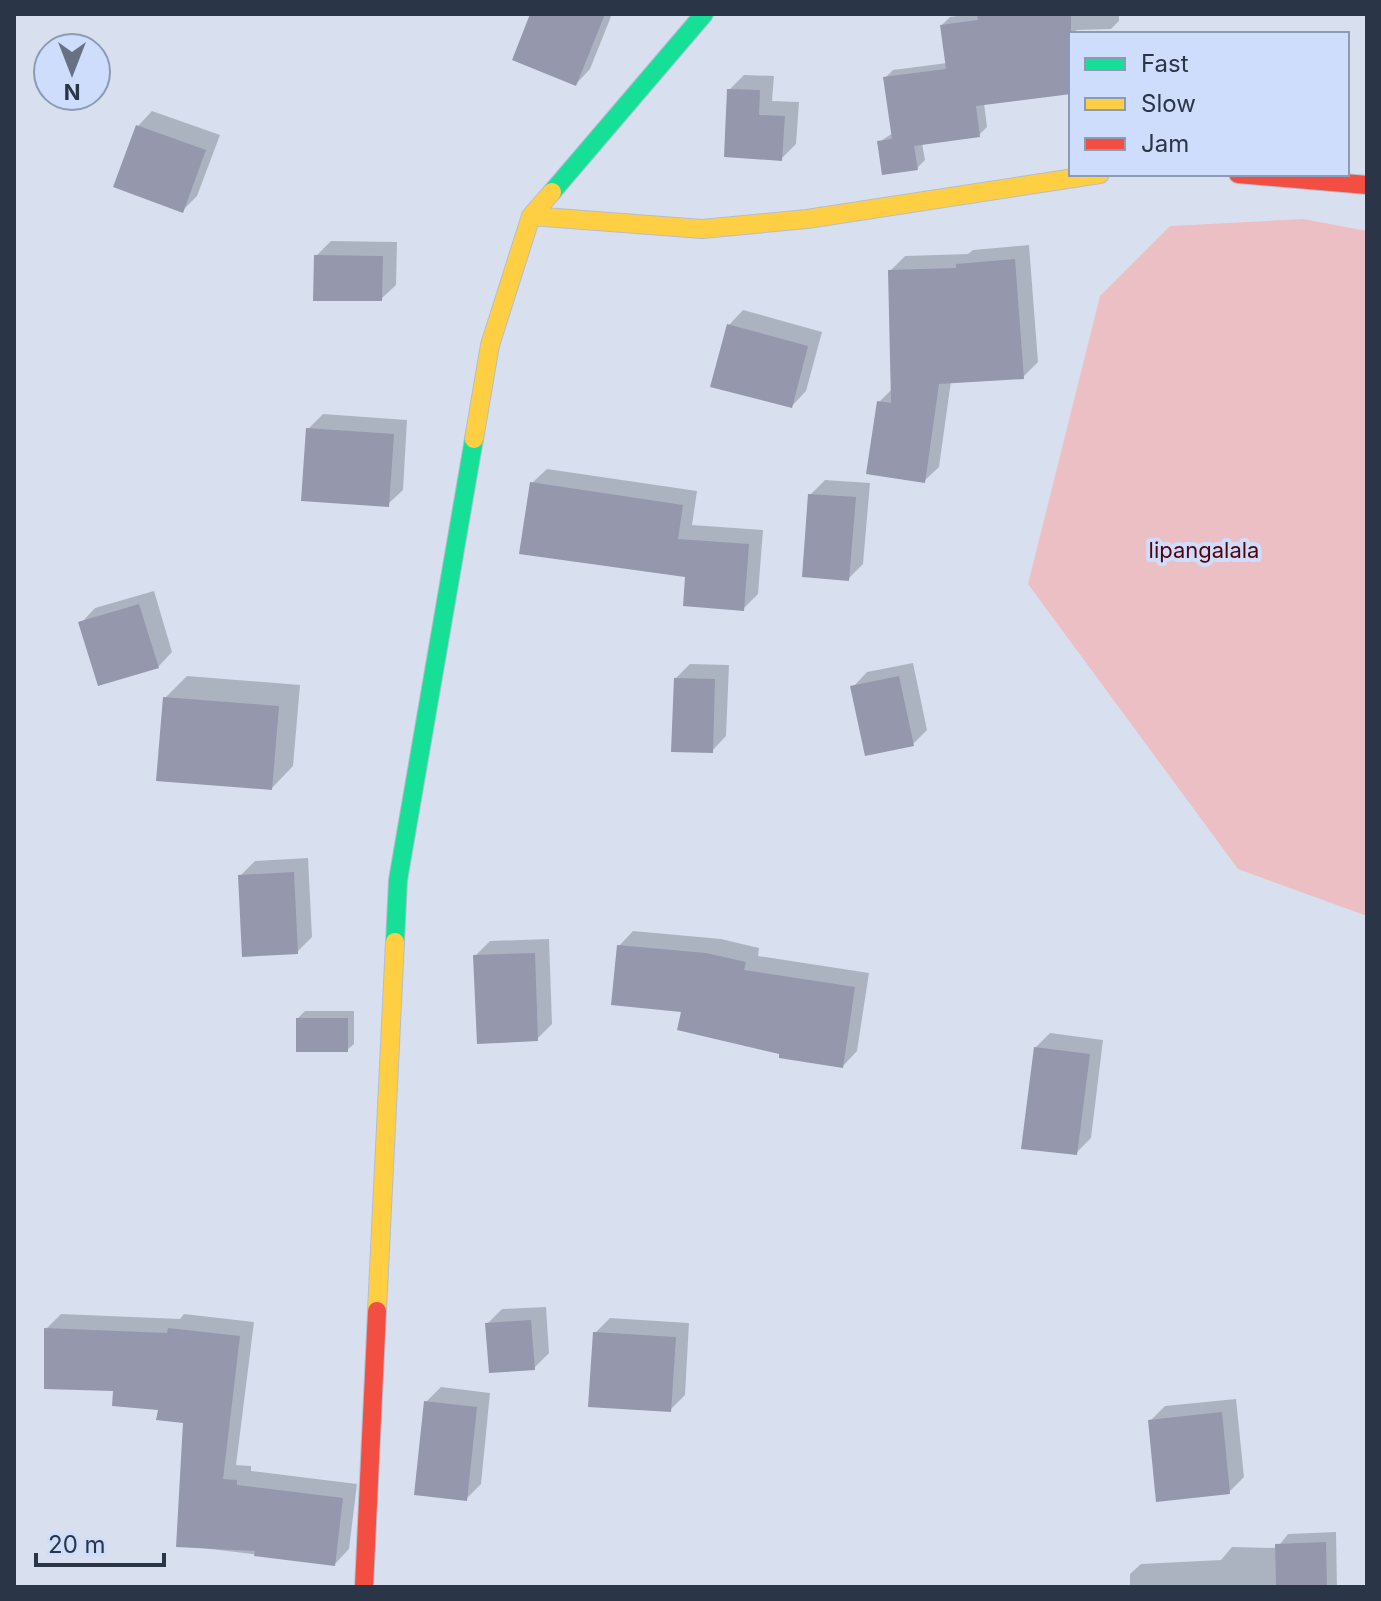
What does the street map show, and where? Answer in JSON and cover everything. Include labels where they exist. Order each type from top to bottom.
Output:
[{"type":"street","points":[[364,1587],[398,880],[490,345],[531,216],[704,14]]},
{"type":"street","points":[[531,216],[702,229],[807,219],[1087,176]]},
{"type":"street","points":[[1261,176],[1367,185]]},
{"type":"green space","name":"lipangalala","points":[[1303,219],[1367,231],[1367,916],[1238,869],[1028,584],[1100,296],[1170,226]]},
{"type":"building","points":[[530,14],[605,14],[576,86],[512,60]]},
{"type":"building","points":[[977,14],[1071,14],[1069,94],[976,106],[980,137],[914,146],[918,170],[882,175],[877,141],[892,139],[883,77],[946,69],[940,25],[978,20]]},
{"type":"building","points":[[727,89],[760,90],[759,115],[785,116],[782,161],[724,157]]},
{"type":"building","points":[[136,125],[206,150],[183,213],[113,187]]},
{"type":"building","points":[[314,255],[383,256],[382,301],[313,301]]},
{"type":"building","points":[[1015,259],[1024,379],[939,384],[925,483],[866,474],[877,401],[891,403],[888,270],[956,268],[956,264]]},
{"type":"building","points":[[727,324],[808,346],[792,408],[710,387]]},
{"type":"building","points":[[306,428],[394,434],[389,507],[301,501]]},
{"type":"building","points":[[530,482],[683,505],[678,539],[749,544],[744,611],[683,606],[685,577],[519,554]]},
{"type":"building","points":[[808,494],[856,497],[849,581],[802,577]]},
{"type":"building","points":[[139,604],[159,668],[98,686],[78,622]]},
{"type":"building","points":[[899,676],[914,746],[865,756],[850,686]]},
{"type":"building","points":[[674,678],[715,679],[713,753],[671,752]]},
{"type":"building","points":[[163,697],[279,706],[272,790],[156,781]]},
{"type":"building","points":[[294,872],[298,954],[242,957],[238,875]]},
{"type":"building","points":[[617,945],[706,953],[746,962],[744,970],[855,987],[843,1068],[779,1058],[779,1054],[677,1030],[681,1012],[611,1005]]},
{"type":"building","points":[[535,953],[538,1041],[477,1044],[473,955]]},
{"type":"building","points":[[296,1018],[348,1018],[348,1052],[296,1052]]},
{"type":"building","points":[[1034,1047],[1090,1054],[1077,1155],[1021,1149]]},
{"type":"building","points":[[531,1320],[535,1370],[489,1373],[485,1323]]},
{"type":"building","points":[[44,1328],[167,1333],[168,1328],[240,1336],[223,1479],[237,1480],[237,1485],[343,1498],[335,1566],[254,1556],[255,1551],[176,1547],[183,1423],[156,1420],[158,1410],[112,1406],[113,1391],[44,1389]]},
{"type":"building","points":[[593,1332],[676,1337],[671,1412],[588,1407]]},
{"type":"building","points":[[424,1401],[477,1407],[467,1501],[414,1495]]},
{"type":"building","points":[[1222,1412],[1230,1494],[1156,1502],[1148,1420]]},
{"type":"building","points":[[1326,1542],[1327,1587],[1276,1587],[1275,1544]]},
{"type":"traffic: fast","points":[[552,192],[704,14]]},
{"type":"traffic: fast","points":[[395,942],[398,880],[474,439]]},
{"type":"traffic: slow","points":[[531,216],[702,229],[807,219],[1087,176]]},
{"type":"traffic: slow","points":[[474,439],[490,345],[531,216],[552,192]]},
{"type":"traffic: slow","points":[[377,1311],[395,942]]},
{"type":"traffic: jam","points":[[1261,176],[1367,185]]},
{"type":"traffic: jam","points":[[364,1587],[377,1311]]}]
